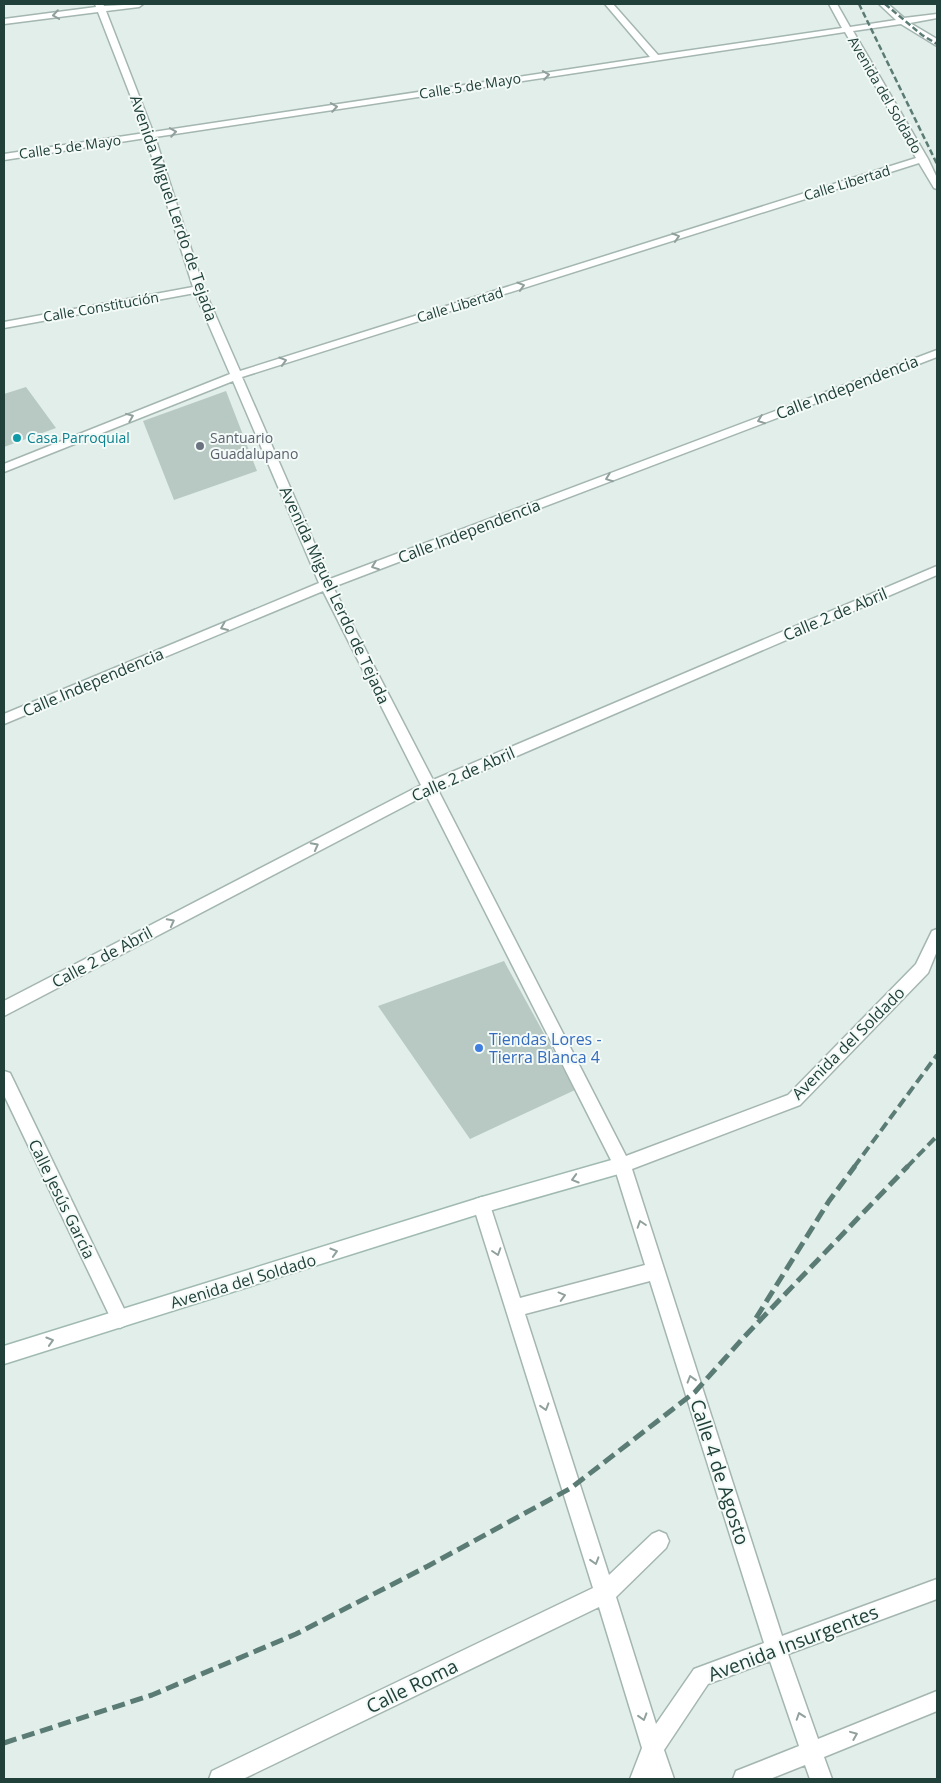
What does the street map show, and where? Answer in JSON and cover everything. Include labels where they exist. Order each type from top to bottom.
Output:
[{"type":"street","points":[[4,22],[99,6],[139,4]]},
{"type":"street","points":[[609,4],[656,58]]},
{"type":"street","name":"Avenida del Soldado","points":[[833,4],[937,186]]},
{"type":"street","points":[[883,4],[902,21],[937,44]]},
{"type":"street","name":"Avenida Miguel Lerdo de Tejada","points":[[99,6],[150,136],[199,289],[237,375],[253,419],[326,585],[622,1165]]},
{"type":"street","name":"Calle 5 de Mayo","points":[[4,157],[937,16]]},
{"type":"street","name":"Calle Libertad","points":[[4,468],[237,375],[923,159]]},
{"type":"street","name":"Calle Constitución","points":[[4,325],[199,289]]},
{"type":"street","name":"Calle Independencia","points":[[4,718],[326,585],[937,353]]},
{"type":"street","name":"Calle 2 de Abril","points":[[4,1009],[428,788],[937,570]]},
{"type":"street","name":"Avenida del Soldado","points":[[4,1355],[482,1205],[622,1165],[794,1100],[922,968],[937,935]]},
{"type":"street","name":"Calle Jesús García","points":[[4,1078],[120,1319]]},
{"type":"street","name":"Calle 4 de Agosto","points":[[622,1165],[776,1649],[821,1779]]},
{"type":"street","points":[[482,1205],[663,1779]]},
{"type":"street","points":[[515,1308],[656,1271]]},
{"type":"street","name":"Calle Roma","points":[[220,1779],[605,1593],[658,1541]]},
{"type":"street","name":"Avenida Insurgentes","points":[[641,1779],[653,1748],[701,1676],[937,1589]]},
{"type":"street","points":[[744,1779],[937,1701]]},
{"type":"building","points":[[26,387],[56,428],[4,447],[4,394]]},
{"type":"building","name":"Santuario Guadalupano","points":[[226,391],[257,471],[174,500],[143,421]]},
{"type":"building","name":"Tiendas Lores - Tierra Blanca 4","points":[[504,961],[575,1090],[470,1139],[378,1006]]},
{"type":"railway","points":[[859,4],[937,164]]},
{"type":"railway","points":[[885,4],[922,35],[937,44]]},
{"type":"railway","points":[[854,1167],[937,1055]]},
{"type":"railway","points":[[907,1167],[937,1136]]},
{"type":"railway","points":[[756,1318],[829,1201],[855,1166]]},
{"type":"railway","points":[[4,1743],[152,1695],[296,1634],[428,1566],[571,1488],[695,1392],[744,1337],[908,1166]]},
{"type":"place","name":"Casa Parroquial","points":[[17,438]]},
{"type":"place","name":"Santuario Guadalupano","points":[[200,446]]},
{"type":"place","name":"Tiendas Lores - Tierra Blanca 4","points":[[479,1048]]}]
